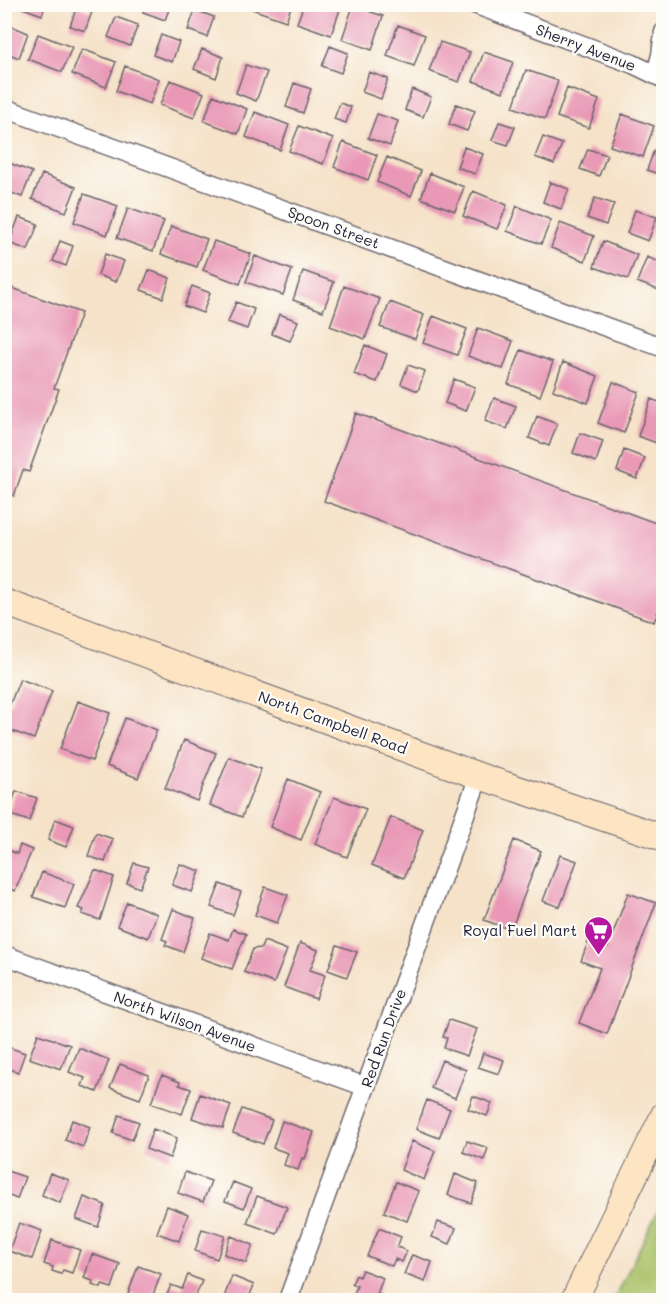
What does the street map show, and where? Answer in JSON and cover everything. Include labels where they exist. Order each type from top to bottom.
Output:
[{"type":"street","name":"Sherry Avenue","points":[[474,4],[660,76]]},
{"type":"street","points":[[660,76],[663,32]]},
{"type":"street","name":"Spoon Street","points":[[4,108],[663,348]]},
{"type":"street","name":"North Campbell Road","points":[[4,602],[478,776],[663,838]]},
{"type":"street","name":"Red Run Drive","points":[[288,1300],[478,776]]},
{"type":"street","name":"North Wilson Avenue","points":[[4,955],[366,1087]]},
{"type":"street","points":[[574,1300],[663,1115]]},
{"type":"green space","points":[[663,1200],[663,1300],[614,1300]]},
{"type":"building","points":[[24,4],[46,4],[42,15],[23,8]]},
{"type":"building","points":[[146,4],[171,4],[165,20],[143,12]]},
{"type":"building","points":[[253,4],[292,4],[286,21],[252,9]]},
{"type":"building","points":[[304,4],[342,4],[331,35],[297,23]]},
{"type":"building","points":[[77,6],[92,12],[85,31],[70,26]]},
{"type":"building","points":[[353,6],[383,16],[372,50],[342,39]]},
{"type":"building","points":[[195,10],[214,17],[207,37],[188,30]]},
{"type":"building","points":[[116,17],[138,25],[130,46],[108,37]]},
{"type":"building","points":[[4,23],[28,33],[19,58],[4,52]]},
{"type":"building","points":[[398,25],[425,35],[414,66],[387,56]]},
{"type":"building","points":[[38,34],[72,47],[62,72],[28,59]]},
{"type":"building","points":[[161,35],[179,42],[172,62],[153,55]]},
{"type":"building","points":[[440,42],[470,52],[459,82],[429,71]]},
{"type":"building","points":[[330,46],[348,53],[341,73],[322,66]]},
{"type":"building","points":[[82,49],[116,62],[106,87],[72,74]]},
{"type":"building","points":[[202,49],[223,57],[216,78],[194,69]]},
{"type":"building","points":[[484,52],[513,62],[503,92],[473,81]]},
{"type":"building","points":[[246,65],[267,72],[256,101],[236,93]]},
{"type":"building","points":[[125,66],[159,79],[150,104],[116,91]]},
{"type":"building","points":[[526,70],[558,81],[545,119],[513,107]]},
{"type":"building","points":[[369,72],[388,79],[381,99],[362,92]]},
{"type":"building","points":[[170,80],[204,93],[194,118],[160,105]]},
{"type":"building","points":[[294,83],[311,89],[303,113],[286,107]]},
{"type":"building","points":[[567,88],[599,100],[589,128],[557,117]]},
{"type":"building","points":[[412,89],[431,97],[423,117],[405,110]]},
{"type":"building","points":[[213,95],[247,109],[238,134],[204,121]]},
{"type":"building","points":[[340,103],[351,107],[346,123],[334,119]]},
{"type":"building","points":[[456,104],[475,111],[467,131],[449,124]]},
{"type":"building","points":[[255,112],[289,125],[280,150],[246,137]]},
{"type":"building","points":[[377,114],[398,121],[390,146],[368,138]]},
{"type":"building","points":[[622,114],[654,126],[643,157],[610,146]]},
{"type":"building","points":[[499,122],[515,127],[508,145],[492,140]]},
{"type":"building","points":[[299,126],[333,139],[323,164],[289,151]]},
{"type":"building","points":[[543,137],[562,144],[554,164],[535,157]]},
{"type":"building","points":[[343,142],[377,155],[368,180],[334,167]]},
{"type":"building","points":[[464,147],[483,154],[475,174],[457,167]]},
{"type":"building","points":[[588,149],[607,155],[599,176],[580,169]]},
{"type":"building","points":[[654,150],[664,153],[664,176],[647,170]]},
{"type":"building","points":[[387,157],[421,171],[411,196],[377,182]]},
{"type":"building","points":[[4,161],[32,172],[22,197],[4,190]]},
{"type":"building","points":[[430,173],[464,187],[455,211],[421,198]]},
{"type":"building","points":[[42,174],[76,187],[66,212],[32,199]]},
{"type":"building","points":[[550,182],[569,189],[561,209],[543,202]]},
{"type":"building","points":[[473,191],[507,205],[497,229],[463,216]]},
{"type":"building","points":[[84,194],[118,206],[107,235],[74,222]]},
{"type":"building","points":[[595,198],[614,204],[606,225],[587,218]]},
{"type":"building","points":[[517,206],[551,220],[541,244],[507,231]]},
{"type":"building","points":[[128,208],[164,221],[153,251],[117,238]]},
{"type":"building","points":[[635,210],[657,217],[648,241],[627,233]]},
{"type":"building","points":[[19,217],[38,224],[28,250],[9,243]]},
{"type":"building","points":[[560,223],[594,236],[585,261],[551,248]]},
{"type":"building","points":[[171,226],[207,239],[197,267],[161,254]]},
{"type":"building","points":[[60,241],[73,246],[66,266],[53,261]]},
{"type":"building","points":[[214,241],[251,254],[240,284],[203,270]]},
{"type":"building","points":[[603,241],[637,255],[628,279],[594,267]]},
{"type":"building","points":[[105,254],[124,261],[116,282],[98,275]]},
{"type":"building","points":[[255,256],[292,270],[283,295],[246,282]]},
{"type":"building","points":[[647,257],[664,264],[664,292],[637,282]]},
{"type":"building","points":[[149,270],[170,278],[163,298],[141,290]]},
{"type":"building","points":[[303,271],[334,282],[323,311],[293,300]]},
{"type":"building","points":[[4,285],[81,313],[54,388],[59,389],[29,472],[23,470],[14,496],[4,492]]},
{"type":"building","points":[[192,286],[210,293],[203,313],[184,306]]},
{"type":"building","points":[[344,286],[380,299],[365,339],[330,326]]},
{"type":"building","points":[[236,302],[254,309],[247,329],[228,322]]},
{"type":"building","points":[[390,302],[424,315],[415,339],[380,327]]},
{"type":"building","points":[[279,314],[298,321],[290,341],[272,334]]},
{"type":"building","points":[[433,316],[467,329],[457,355],[423,343]]},
{"type":"building","points":[[478,328],[513,341],[503,369],[468,356]]},
{"type":"building","points":[[365,345],[387,354],[377,382],[354,374]]},
{"type":"building","points":[[521,350],[553,362],[540,396],[508,384]]},
{"type":"building","points":[[563,362],[598,376],[588,403],[553,390]]},
{"type":"building","points":[[408,365],[425,371],[418,391],[401,384]]},
{"type":"building","points":[[454,379],[475,387],[466,411],[445,403]]},
{"type":"building","points":[[613,382],[639,392],[624,433],[598,423]]},
{"type":"building","points":[[494,398],[516,406],[507,429],[485,421]]},
{"type":"building","points":[[651,399],[664,404],[664,446],[638,436]]},
{"type":"building","points":[[356,413],[664,526],[664,602],[662,601],[654,622],[324,501]]},
{"type":"building","points":[[537,416],[557,424],[549,446],[529,438]]},
{"type":"building","points":[[580,433],[603,441],[596,462],[573,453]]},
{"type":"building","points":[[624,450],[645,458],[637,479],[617,471]]},
{"type":"building","points":[[20,679],[52,691],[34,739],[4,728],[4,719]]},
{"type":"building","points":[[78,701],[110,713],[92,761],[60,749]]},
{"type":"building","points":[[125,718],[157,730],[138,778],[107,766]]},
{"type":"building","points":[[184,740],[216,753],[197,801],[165,788]]},
{"type":"building","points":[[229,757],[261,769],[242,817],[210,805]]},
{"type":"building","points":[[288,779],[320,792],[301,840],[270,827]]},
{"type":"building","points":[[16,791],[37,798],[29,821],[8,814]]},
{"type":"building","points":[[334,797],[366,809],[347,857],[315,844]]},
{"type":"building","points":[[391,817],[423,830],[404,878],[372,865]]},
{"type":"building","points":[[55,819],[74,826],[66,847],[48,840]]},
{"type":"building","points":[[96,833],[113,839],[105,862],[88,856]]},
{"type":"building","points":[[514,840],[541,851],[511,930],[484,920]]},
{"type":"building","points":[[20,845],[32,850],[15,891],[4,886],[4,853],[6,849],[17,854]]},
{"type":"building","points":[[560,855],[577,861],[560,907],[543,901]]},
{"type":"building","points":[[134,863],[148,867],[140,888],[127,883]]},
{"type":"building","points":[[180,864],[200,871],[192,892],[172,885]]},
{"type":"building","points":[[95,870],[114,877],[100,920],[82,914],[84,910],[78,908]]},
{"type":"building","points":[[42,872],[74,884],[65,908],[33,897]]},
{"type":"building","points":[[220,884],[241,892],[233,915],[211,907]]},
{"type":"building","points":[[265,887],[288,895],[277,923],[255,915]]},
{"type":"building","points":[[628,893],[656,903],[607,1034],[579,1023],[600,968],[581,961],[589,939],[608,947]]},
{"type":"building","points":[[127,902],[157,914],[148,938],[117,926]]},
{"type":"building","points":[[173,909],[195,918],[183,952],[165,945],[167,941],[162,939]]},
{"type":"building","points":[[233,929],[246,934],[232,969],[201,958],[210,933],[229,940]]},
{"type":"building","points":[[264,941],[287,950],[274,983],[244,972],[253,949],[261,948]]},
{"type":"building","points":[[300,943],[318,950],[310,970],[325,975],[316,999],[284,987]]},
{"type":"building","points":[[337,945],[357,952],[347,977],[328,970]]},
{"type":"building","points":[[449,1020],[477,1029],[467,1056],[444,1048],[447,1038],[443,1037]]},
{"type":"building","points":[[38,1034],[70,1045],[61,1069],[29,1058]]},
{"type":"building","points":[[8,1047],[25,1053],[18,1072],[4,1067],[4,1055]]},
{"type":"building","points":[[79,1048],[109,1060],[97,1092],[82,1086],[85,1078],[69,1072]]},
{"type":"building","points":[[483,1053],[504,1060],[499,1074],[478,1067]]},
{"type":"building","points":[[442,1060],[466,1070],[455,1098],[431,1088]]},
{"type":"building","points":[[120,1064],[149,1075],[140,1099],[110,1088]]},
{"type":"building","points":[[162,1075],[191,1089],[182,1114],[151,1103]]},
{"type":"building","points":[[200,1094],[231,1105],[223,1128],[192,1118]]},
{"type":"building","points":[[473,1096],[492,1103],[487,1116],[468,1109]]},
{"type":"building","points":[[427,1100],[450,1109],[439,1138],[416,1129]]},
{"type":"building","points":[[242,1109],[272,1120],[263,1144],[233,1133]]},
{"type":"building","points":[[119,1115],[139,1122],[132,1140],[113,1133]]},
{"type":"building","points":[[72,1120],[90,1127],[83,1147],[65,1140]]},
{"type":"building","points":[[282,1121],[314,1132],[305,1159],[302,1158],[298,1170],[284,1165],[288,1153],[273,1148]]},
{"type":"building","points":[[153,1129],[177,1138],[170,1158],[146,1149]]},
{"type":"building","points":[[412,1141],[435,1151],[424,1180],[401,1170]]},
{"type":"building","points":[[467,1141],[488,1148],[484,1160],[463,1152]]},
{"type":"building","points":[[4,1170],[25,1177],[17,1199],[4,1194]]},
{"type":"building","points":[[185,1172],[211,1181],[203,1202],[178,1193]]},
{"type":"building","points":[[50,1173],[69,1180],[60,1203],[42,1195]]},
{"type":"building","points":[[455,1174],[478,1183],[471,1203],[448,1195]]},
{"type":"building","points":[[233,1182],[251,1189],[244,1208],[225,1201]]},
{"type":"building","points":[[396,1182],[419,1191],[407,1221],[384,1212]]},
{"type":"building","points":[[257,1196],[287,1207],[277,1234],[247,1223]]},
{"type":"building","points":[[84,1197],[105,1205],[98,1227],[76,1219]]},
{"type":"building","points":[[167,1206],[188,1214],[179,1241],[157,1233]]},
{"type":"building","points":[[438,1222],[456,1228],[450,1244],[432,1237]]},
{"type":"building","points":[[19,1223],[42,1231],[32,1259],[9,1251]]},
{"type":"building","points":[[379,1228],[401,1237],[397,1247],[407,1251],[402,1262],[395,1259],[392,1266],[367,1256]]},
{"type":"building","points":[[202,1229],[225,1236],[217,1259],[195,1251]]},
{"type":"building","points":[[231,1236],[253,1245],[246,1263],[224,1254]]},
{"type":"building","points":[[52,1240],[80,1250],[72,1273],[63,1270],[61,1274],[52,1271],[53,1267],[44,1264]]},
{"type":"building","points":[[92,1254],[120,1264],[112,1288],[92,1285],[93,1281],[84,1278]]},
{"type":"building","points":[[412,1255],[432,1262],[425,1282],[404,1274]]},
{"type":"building","points":[[138,1266],[161,1274],[151,1300],[128,1294]]},
{"type":"building","points":[[362,1270],[383,1278],[377,1294],[395,1300],[352,1298],[357,1286],[352,1284],[356,1275],[359,1277]]},
{"type":"building","points":[[188,1275],[202,1281],[194,1300],[165,1300],[171,1285],[182,1289]]},
{"type":"building","points":[[232,1276],[254,1285],[248,1300],[223,1300]]},
{"type":"place","name":"Royal Fuel Mart","points":[[598,956]]}]
